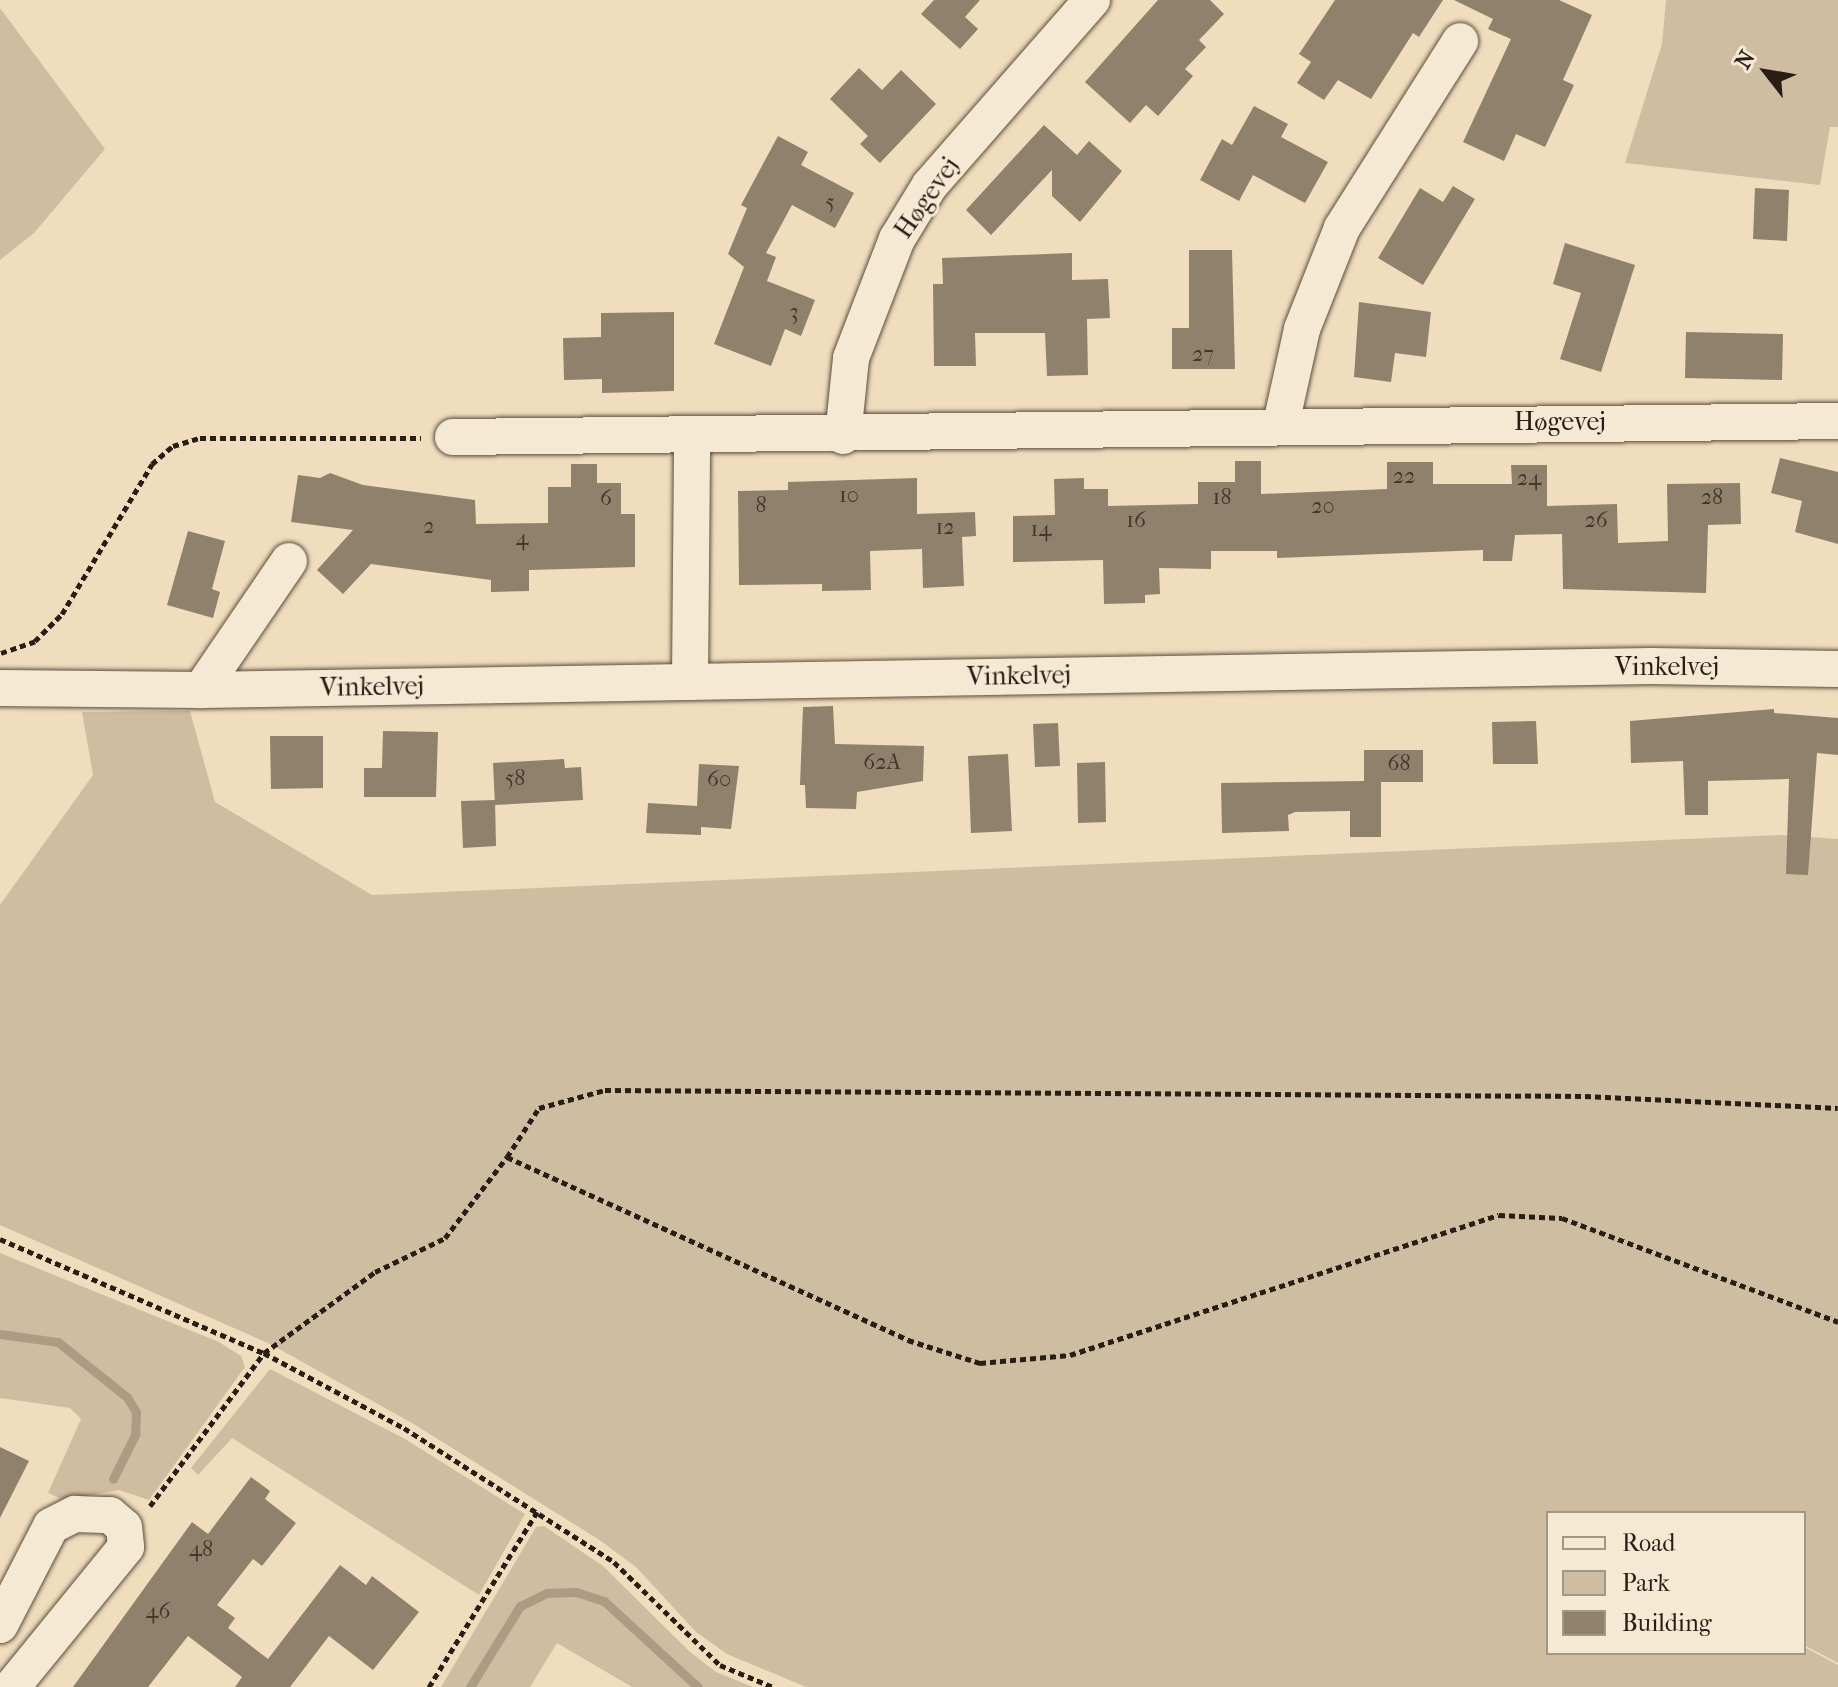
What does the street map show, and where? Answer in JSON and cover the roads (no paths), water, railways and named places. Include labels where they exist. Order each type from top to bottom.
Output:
[{"type":"street","name":"Høgevej","points":[[843,436],[851,358],[897,239],[930,185],[1092,0]]},
{"type":"street","points":[[1281,424],[1302,329],[1342,228],[1460,41]]},
{"type":"street","name":"Høgevej","points":[[453,437],[843,436],[1281,424],[1838,421]]},
{"type":"street","points":[[690,682],[692,435]]},
{"type":"street","points":[[201,690],[289,561]]},
{"type":"street","name":"Vinkelvej","points":[[0,688],[201,690],[1651,666],[1838,669]]},
{"type":"street","points":[[0,1625],[51,1526],[75,1514],[110,1515],[124,1527],[126,1547],[12,1687]]},
{"type":"waterway","points":[[0,1334],[58,1342],[127,1397],[136,1412],[135,1435],[113,1479]]},
{"type":"waterway","points":[[470,1687],[520,1606],[547,1593],[576,1592],[604,1601],[698,1687]]}]
